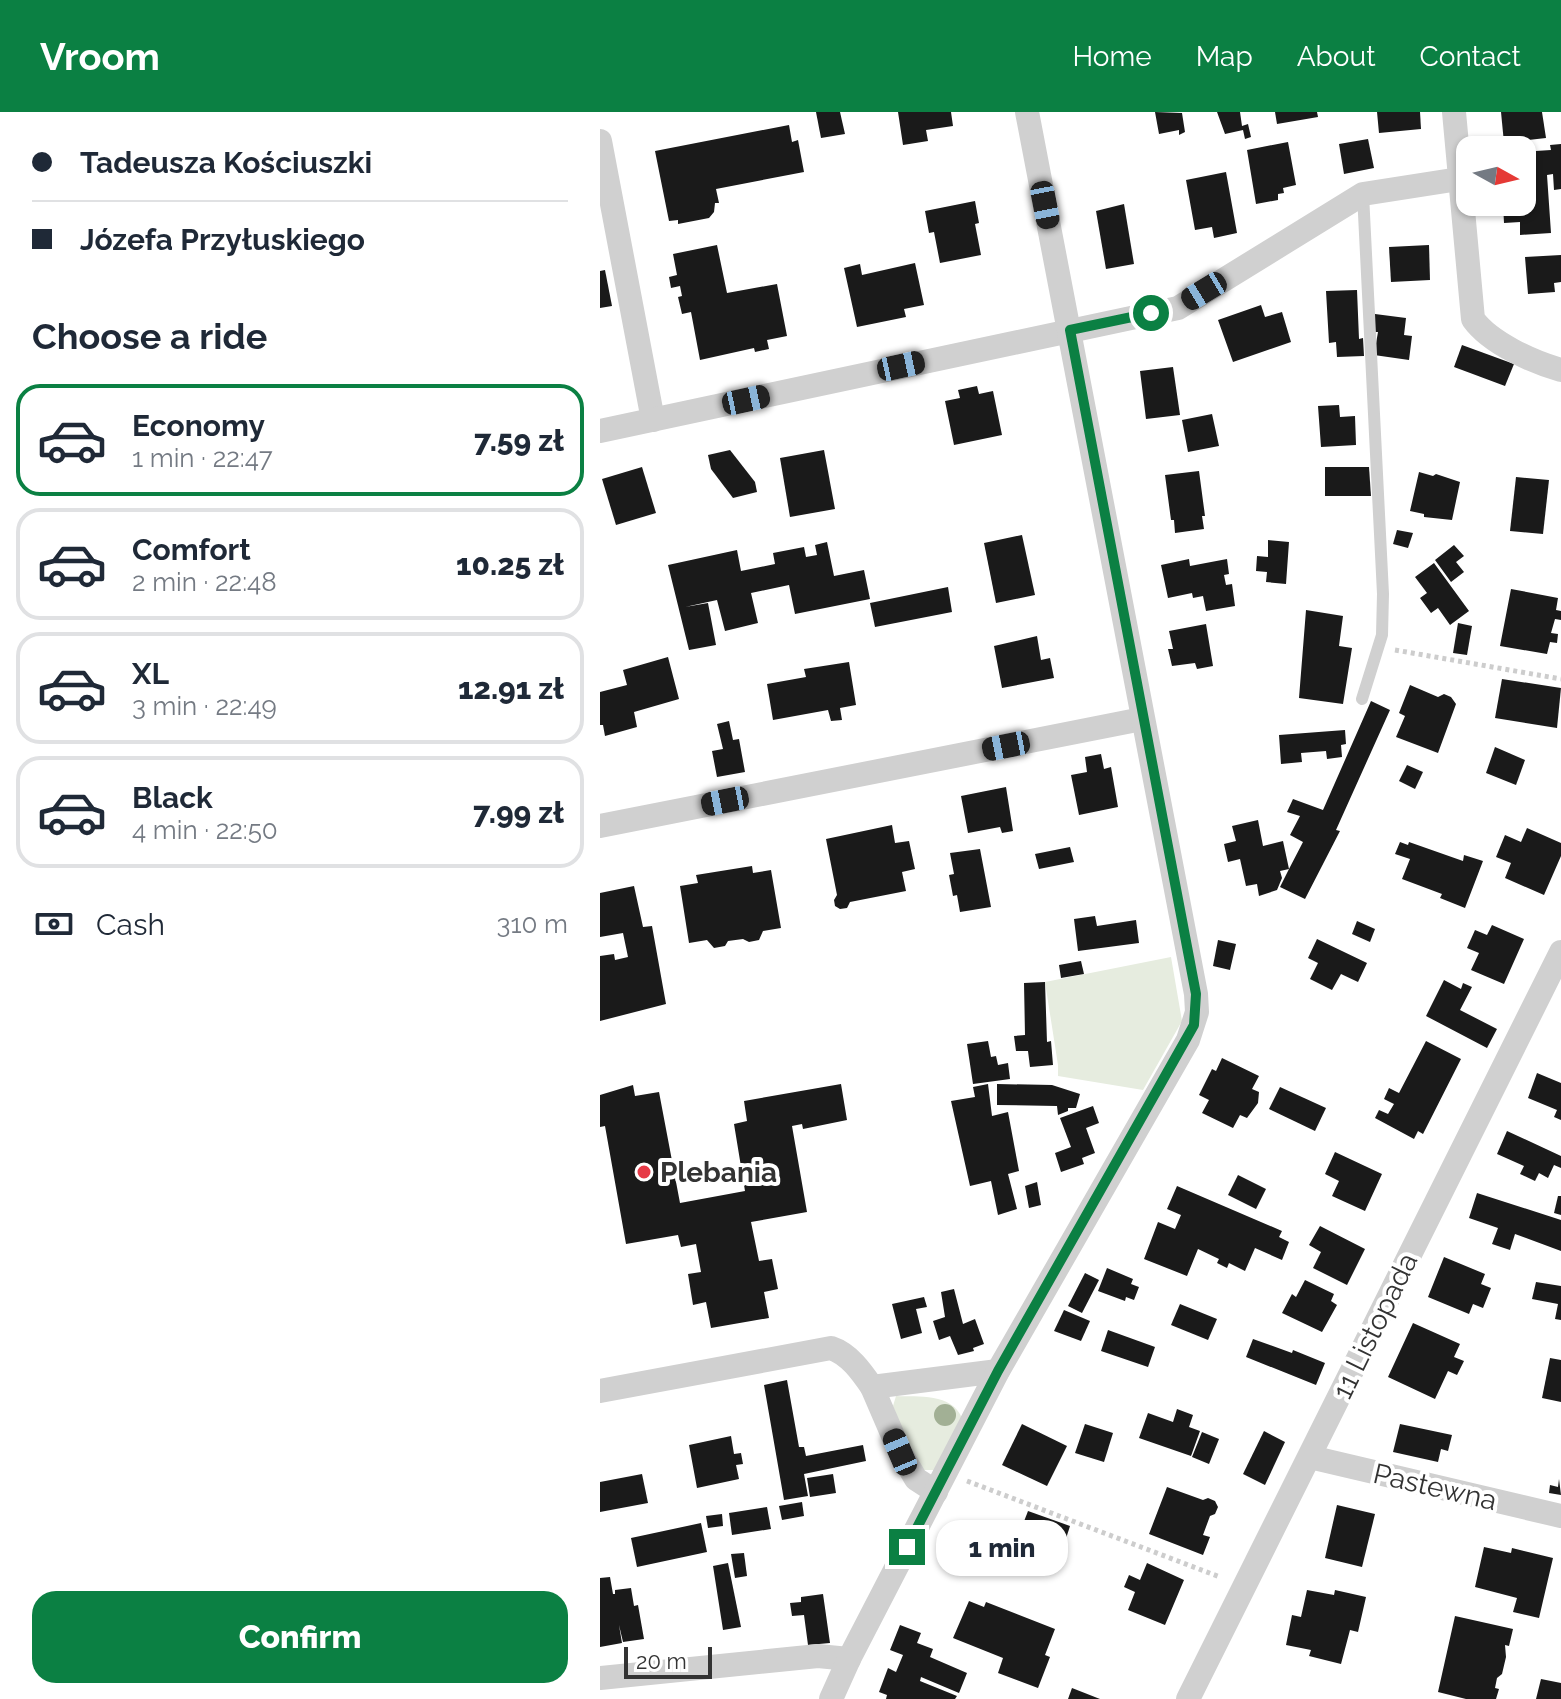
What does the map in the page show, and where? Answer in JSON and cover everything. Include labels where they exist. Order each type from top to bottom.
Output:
[{"type":"street","points":[[831,1699],[998,1371],[1194,1025],[1196,994],[1027,112]]},
{"type":"street","points":[[1454,112],[1456,139]]},
{"type":"street","points":[[600,141],[653,420]]},
{"type":"street","points":[[600,431],[1178,308],[1363,194],[1456,179]]},
{"type":"street","points":[[1463,216],[1473,319],[1483,332],[1499,343],[1561,370]]},
{"type":"street","points":[[600,826],[1142,719]]},
{"type":"street","name":"11 Listopada","points":[[1188,1699],[1561,952]]},
{"type":"street","points":[[600,1391],[831,1348],[840,1351],[860,1369],[872,1387],[900,1452],[916,1479],[942,1482]]},
{"type":"street","points":[[872,1387],[998,1371]]},
{"type":"street","name":"Pastewna","points":[[1310,1457],[1561,1516]]},
{"type":"street","points":[[600,1678],[818,1656],[849,1659]]},
{"type":"lane","points":[[1362,699],[1382,635],[1383,594],[1363,194]]},
{"type":"path","points":[[1379,647],[1561,679]]},
{"type":"path","points":[[942,1482],[1243,1585]]},
{"type":"shaded area","points":[[1171,957],[1182,1021],[1143,1090],[1058,1076],[1045,982]]},
{"type":"shaded area","points":[[896,1396],[943,1400],[951,1404],[962,1418],[934,1470],[924,1470],[915,1465],[893,1406]]},
{"type":"building","points":[[816,112],[840,112],[845,134],[821,138]]},
{"type":"building","points":[[898,112],[951,112],[953,126],[926,130],[928,141],[903,145]]},
{"type":"building","points":[[1155,112],[1182,113],[1185,132],[1179,135],[1179,130],[1159,134]]},
{"type":"building","points":[[1217,112],[1240,112],[1242,126],[1248,124],[1251,137],[1245,139],[1243,130],[1225,134]]},
{"type":"building","points":[[1275,112],[1317,112],[1318,117],[1277,124]]},
{"type":"building","points":[[1377,112],[1420,112],[1421,129],[1379,133]]},
{"type":"building","points":[[1501,112],[1542,112],[1546,138],[1503,136]]},
{"type":"building","points":[[789,125],[792,142],[798,140],[804,172],[716,189],[719,203],[715,203],[714,212],[709,218],[678,224],[678,220],[669,221],[655,151]]},
{"type":"building","points":[[1368,139],[1374,168],[1344,174],[1339,144]]},
{"type":"building","points":[[1288,142],[1296,185],[1283,188],[1284,193],[1278,194],[1278,200],[1256,204],[1247,150]]},
{"type":"building","points":[[1561,144],[1561,189],[1554,190],[1553,174],[1547,175],[1551,233],[1520,235],[1520,222],[1504,223],[1504,216],[1536,216],[1536,151],[1551,150],[1550,145]]},
{"type":"building","points":[[1226,172],[1237,233],[1214,238],[1212,227],[1195,230],[1186,180]]},
{"type":"building","points":[[975,201],[979,223],[975,224],[981,255],[940,263],[934,232],[929,233],[925,211]]},
{"type":"building","points":[[1124,204],[1134,264],[1106,269],[1096,211]]},
{"type":"building","points":[[717,245],[727,293],[777,284],[787,336],[767,340],[769,349],[755,352],[754,348],[700,360],[691,312],[682,314],[678,297],[682,296],[680,286],[671,288],[669,277],[677,275],[673,254]]},
{"type":"building","points":[[1429,245],[1430,280],[1391,282],[1389,247]]},
{"type":"building","points":[[1561,255],[1561,282],[1554,283],[1555,292],[1528,294],[1525,257]]},
{"type":"building","points":[[915,263],[924,305],[904,309],[906,317],[857,327],[844,268],[860,264],[862,275]]},
{"type":"building","points":[[605,270],[612,306],[600,308],[600,271]]},
{"type":"building","points":[[1357,290],[1359,339],[1363,338],[1364,356],[1337,357],[1336,342],[1329,343],[1326,291]]},
{"type":"building","points":[[1261,305],[1265,317],[1282,312],[1291,342],[1233,362],[1218,320]]},
{"type":"building","points":[[1375,314],[1406,318],[1404,335],[1412,336],[1409,360],[1374,355],[1378,332],[1375,332]]},
{"type":"building","points":[[1462,345],[1514,364],[1505,386],[1454,367]]},
{"type":"building","points":[[1173,367],[1180,415],[1146,419],[1140,371]]},
{"type":"building","points":[[977,386],[979,394],[993,391],[1002,435],[954,445],[945,401],[960,398],[958,390]]},
{"type":"building","points":[[1339,405],[1340,417],[1355,416],[1356,445],[1321,447],[1318,406]]},
{"type":"building","points":[[1212,414],[1219,446],[1188,452],[1182,420]]},
{"type":"building","points":[[730,450],[755,482],[757,492],[733,498],[711,469],[708,455]]},
{"type":"building","points":[[824,450],[835,509],[790,517],[780,458]]},
{"type":"building","points":[[642,467],[656,513],[616,525],[602,479]]},
{"type":"building","points":[[1325,467],[1369,467],[1371,496],[1325,496]]},
{"type":"building","points":[[1199,471],[1204,529],[1175,533],[1165,475]]},
{"type":"building","points":[[1419,472],[1460,482],[1452,520],[1424,517],[1424,514],[1410,511]]},
{"type":"building","points":[[1516,477],[1549,480],[1543,534],[1510,531]]},
{"type":"building","points":[[1397,530],[1413,533],[1408,548],[1393,544]]},
{"type":"building","points":[[1022,535],[1035,595],[996,603],[984,543]]},
{"type":"building","points":[[1268,540],[1289,542],[1286,584],[1266,582],[1267,572],[1256,571],[1257,556],[1268,557]]},
{"type":"building","points":[[827,542],[834,576],[864,570],[870,599],[795,614],[789,585],[751,593],[758,623],[725,631],[717,600],[685,607],[708,603],[716,645],[689,650],[668,565],[737,550],[741,571],[775,564],[773,553],[804,547],[806,557],[817,555],[815,545]]},
{"type":"building","points":[[1454,545],[1464,556],[1456,562],[1464,572],[1451,582],[1435,560]]},
{"type":"building","points":[[1189,559],[1190,566],[1227,559],[1229,574],[1224,575],[1226,585],[1232,584],[1235,606],[1206,611],[1203,596],[1193,598],[1192,593],[1168,598],[1161,565]]},
{"type":"building","points":[[1434,563],[1469,611],[1450,625],[1438,608],[1431,613],[1420,598],[1427,593],[1415,577]]},
{"type":"building","points":[[948,587],[952,612],[875,627],[870,603]]},
{"type":"building","points":[[1511,589],[1558,598],[1556,610],[1561,611],[1561,620],[1555,619],[1551,633],[1558,634],[1557,643],[1550,642],[1547,654],[1500,646]]},
{"type":"building","points":[[1306,610],[1343,616],[1339,646],[1352,648],[1343,704],[1299,698]]},
{"type":"building","points":[[1458,623],[1472,626],[1467,655],[1453,653]]},
{"type":"building","points":[[1206,624],[1213,666],[1197,669],[1195,663],[1172,666],[1168,649],[1173,649],[1169,631]]},
{"type":"building","points":[[1037,636],[1041,660],[1050,658],[1054,678],[1002,688],[994,646]]},
{"type":"building","points":[[668,657],[679,699],[634,712],[637,727],[605,736],[603,725],[600,725],[600,692],[627,685],[623,670]]},
{"type":"building","points":[[849,662],[856,705],[840,708],[842,720],[831,721],[828,710],[773,720],[767,684],[806,677],[804,669]]},
{"type":"building","points":[[1502,679],[1561,688],[1557,728],[1495,718]]},
{"type":"building","points":[[1410,685],[1438,697],[1444,694],[1456,704],[1438,753],[1396,737],[1405,716],[1399,713]]},
{"type":"building","points":[[1371,701],[1390,710],[1336,830],[1340,831],[1305,899],[1280,887],[1303,842],[1290,835],[1300,816],[1287,812],[1293,799],[1323,810]]},
{"type":"building","points":[[729,721],[733,740],[739,739],[745,772],[717,777],[712,751],[723,749],[717,724]]},
{"type":"building","points":[[1345,730],[1346,744],[1341,745],[1342,757],[1327,759],[1326,751],[1301,753],[1302,762],[1281,764],[1279,735]]},
{"type":"building","points":[[1495,747],[1525,760],[1516,785],[1486,773]]},
{"type":"building","points":[[1101,754],[1104,769],[1111,767],[1118,807],[1079,815],[1071,775],[1087,772],[1085,757]]},
{"type":"building","points":[[1407,765],[1423,772],[1415,789],[1399,781]]},
{"type":"building","points":[[1006,787],[1013,831],[1002,833],[1000,827],[968,833],[961,796]]},
{"type":"building","points":[[1258,820],[1263,846],[1283,841],[1289,869],[1280,871],[1282,878],[1277,890],[1259,896],[1257,884],[1246,886],[1240,859],[1228,862],[1224,844],[1236,841],[1232,826]]},
{"type":"building","points":[[892,825],[895,843],[909,841],[915,869],[902,872],[906,891],[850,902],[847,908],[835,906],[837,895],[826,839]]},
{"type":"building","points":[[1527,828],[1561,843],[1561,856],[1544,895],[1505,878],[1511,863],[1496,857],[1505,835],[1521,842]]},
{"type":"building","points":[[1400,842],[1408,845],[1409,842],[1463,861],[1464,855],[1483,861],[1465,908],[1440,898],[1442,894],[1402,879],[1410,859],[1395,854]]},
{"type":"building","points":[[1070,847],[1074,862],[1039,869],[1035,854]]},
{"type":"building","points":[[980,849],[991,907],[960,912],[949,875],[954,874],[950,853]]},
{"type":"building","points":[[752,866],[753,873],[771,870],[781,928],[763,931],[759,940],[728,941],[725,946],[714,948],[707,940],[689,943],[680,886],[698,883],[696,875]]},
{"type":"building","points":[[634,886],[643,927],[652,926],[666,1004],[600,1021],[600,956],[614,954],[615,960],[628,957],[623,933],[600,937],[600,893]]},
{"type":"building","points":[[1095,916],[1097,926],[1136,920],[1139,943],[1078,951],[1074,919]]},
{"type":"building","points":[[1357,921],[1375,929],[1370,942],[1352,934]]},
{"type":"building","points":[[1492,925],[1524,939],[1504,984],[1471,970],[1479,953],[1467,948],[1475,930],[1487,935]]},
{"type":"building","points":[[1317,939],[1367,963],[1358,982],[1341,974],[1332,990],[1310,979],[1318,963],[1308,958]]},
{"type":"building","points":[[1218,940],[1236,944],[1230,970],[1213,966]]},
{"type":"building","points":[[1081,961],[1084,974],[1061,978],[1059,965]]},
{"type":"building","points":[[1444,980],[1461,989],[1463,983],[1472,987],[1460,1010],[1497,1029],[1487,1048],[1426,1016]]},
{"type":"building","points":[[1045,982],[1047,1042],[1051,1041],[1053,1065],[1030,1067],[1028,1051],[1016,1051],[1014,1036],[1025,1035],[1024,983]]},
{"type":"building","points":[[988,1041],[991,1057],[996,1056],[998,1065],[1008,1063],[1010,1079],[973,1084],[967,1044]]},
{"type":"building","points":[[1426,1041],[1461,1059],[1423,1134],[1418,1131],[1414,1139],[1375,1118],[1379,1110],[1388,1114],[1394,1104],[1384,1099],[1389,1088],[1399,1093]]},
{"type":"building","points":[[1222,1058],[1259,1076],[1252,1089],[1259,1092],[1258,1103],[1247,1118],[1240,1115],[1233,1128],[1202,1113],[1209,1100],[1199,1095],[1212,1069],[1216,1071]]},
{"type":"building","points":[[1537,1073],[1561,1083],[1561,1120],[1554,1117],[1557,1110],[1528,1098]]},
{"type":"building","name":"Plebania","points":[[841,1084],[847,1120],[803,1129],[802,1124],[792,1126],[807,1212],[751,1222],[759,1261],[772,1259],[778,1289],[764,1292],[769,1318],[711,1328],[706,1302],[693,1305],[688,1274],[701,1272],[696,1244],[681,1247],[678,1235],[626,1244],[605,1126],[600,1127],[600,1095],[633,1085],[635,1096],[659,1092],[680,1203],[745,1191],[734,1124],[747,1121],[744,1101]]},
{"type":"building","points":[[988,1084],[992,1116],[1008,1112],[1019,1171],[1008,1174],[1017,1209],[998,1215],[991,1181],[970,1186],[951,1101],[975,1097],[973,1087]]},
{"type":"building","points":[[997,1084],[1052,1085],[1080,1094],[1076,1108],[1068,1108],[1068,1111],[1058,1115],[1057,1106],[997,1105]]},
{"type":"building","points":[[1280,1087],[1326,1108],[1315,1131],[1269,1109]]},
{"type":"building","points":[[1093,1106],[1099,1123],[1086,1128],[1095,1153],[1082,1158],[1084,1164],[1061,1172],[1055,1153],[1071,1147],[1060,1118]]},
{"type":"building","points":[[1507,1131],[1561,1156],[1561,1168],[1554,1165],[1548,1178],[1539,1173],[1535,1181],[1520,1174],[1524,1166],[1497,1154]]},
{"type":"building","points":[[1335,1152],[1382,1174],[1365,1211],[1332,1196],[1339,1181],[1325,1174]]},
{"type":"building","points":[[1238,1175],[1266,1189],[1256,1209],[1228,1195]]},
{"type":"building","points":[[1037,1182],[1041,1205],[1029,1208],[1025,1186]]},
{"type":"building","points":[[1177,1186],[1282,1231],[1279,1237],[1289,1242],[1282,1260],[1255,1248],[1245,1271],[1229,1263],[1227,1268],[1217,1263],[1219,1259],[1198,1249],[1187,1276],[1144,1259],[1158,1222],[1175,1229],[1181,1215],[1167,1209]]},
{"type":"building","points":[[1477,1193],[1561,1220],[1561,1251],[1515,1234],[1510,1250],[1492,1244],[1498,1228],[1469,1218]]},
{"type":"building","points":[[1558,1196],[1561,1196],[1561,1215],[1554,1213]]},
{"type":"building","points":[[1320,1226],[1365,1249],[1347,1285],[1313,1268],[1321,1252],[1309,1245]]},
{"type":"building","points":[[1444,1257],[1485,1274],[1481,1284],[1491,1288],[1483,1308],[1473,1304],[1469,1314],[1428,1297]]},
{"type":"building","points":[[1107,1268],[1133,1279],[1131,1284],[1139,1287],[1134,1300],[1126,1297],[1125,1301],[1098,1291]]},
{"type":"building","points":[[1085,1273],[1099,1280],[1082,1313],[1068,1306]]},
{"type":"building","points":[[1305,1280],[1334,1294],[1331,1301],[1337,1305],[1322,1332],[1282,1313],[1292,1294],[1296,1297]]},
{"type":"building","points":[[1536,1282],[1561,1286],[1561,1320],[1555,1319],[1558,1304],[1532,1299]]},
{"type":"building","points":[[954,1289],[963,1324],[975,1319],[984,1344],[973,1348],[974,1351],[958,1355],[950,1336],[939,1340],[933,1321],[945,1317],[941,1292]]},
{"type":"building","points":[[924,1297],[927,1307],[916,1309],[922,1333],[901,1339],[892,1304]]},
{"type":"building","points":[[1180,1304],[1217,1319],[1208,1340],[1171,1325]]},
{"type":"building","points":[[1064,1310],[1090,1321],[1081,1341],[1054,1331]]},
{"type":"building","points":[[1413,1323],[1460,1344],[1454,1357],[1464,1361],[1457,1375],[1448,1371],[1435,1399],[1388,1377]]},
{"type":"building","points":[[1108,1330],[1155,1347],[1148,1367],[1101,1351]]},
{"type":"building","points":[[1253,1339],[1325,1363],[1316,1385],[1246,1357]]},
{"type":"building","points":[[1550,1358],[1561,1360],[1561,1402],[1542,1398]]},
{"type":"building","points":[[787,1380],[799,1447],[804,1447],[806,1456],[863,1445],[866,1461],[804,1474],[808,1496],[784,1500],[764,1385]]},
{"type":"building","points":[[1177,1409],[1193,1415],[1189,1427],[1200,1431],[1191,1456],[1139,1438],[1148,1413],[1173,1422]]},
{"type":"building","points":[[1022,1424],[1067,1446],[1047,1486],[1002,1465]]},
{"type":"building","points":[[1085,1424],[1113,1433],[1104,1462],[1075,1453]]},
{"type":"building","points":[[1400,1424],[1452,1435],[1448,1451],[1441,1449],[1438,1462],[1393,1452]]},
{"type":"building","points":[[1264,1431],[1285,1442],[1265,1485],[1243,1474]]},
{"type":"building","points":[[1202,1432],[1219,1439],[1209,1464],[1192,1457]]},
{"type":"building","points":[[731,1436],[734,1454],[741,1453],[743,1464],[736,1465],[739,1479],[697,1488],[689,1445]]},
{"type":"building","points":[[642,1474],[648,1503],[600,1512],[600,1482]]},
{"type":"building","points":[[833,1474],[836,1493],[810,1497],[807,1478]]},
{"type":"building","points":[[1559,1479],[1561,1495],[1549,1493],[1550,1485],[1558,1487]]},
{"type":"building","points":[[1167,1487],[1215,1501],[1218,1507],[1215,1514],[1210,1516],[1203,1535],[1210,1537],[1203,1555],[1149,1534]]},
{"type":"building","points":[[802,1502],[804,1516],[782,1520],[779,1506]]},
{"type":"building","points":[[1337,1505],[1375,1514],[1362,1567],[1325,1558]]},
{"type":"building","points":[[767,1507],[771,1529],[732,1535],[729,1513]]},
{"type":"building","points":[[1028,1511],[1070,1526],[1063,1548],[1020,1532]]},
{"type":"building","points":[[722,1514],[723,1526],[708,1528],[706,1516]]},
{"type":"building","points":[[701,1523],[707,1552],[637,1567],[631,1538]]},
{"type":"building","points":[[1484,1547],[1511,1553],[1512,1548],[1553,1558],[1539,1618],[1513,1612],[1517,1598],[1475,1587]]},
{"type":"building","points":[[744,1553],[747,1576],[735,1578],[731,1554]]},
{"type":"building","points":[[728,1563],[741,1627],[723,1630],[713,1566]]},
{"type":"building","points":[[1147,1563],[1184,1580],[1165,1625],[1128,1610],[1135,1592],[1124,1587],[1129,1575],[1140,1580]]},
{"type":"building","points":[[610,1577],[613,1594],[615,1590],[631,1588],[634,1606],[638,1605],[644,1639],[623,1642],[619,1625],[622,1643],[600,1647],[600,1578]]},
{"type":"building","points":[[1307,1590],[1334,1595],[1335,1590],[1366,1597],[1358,1632],[1350,1630],[1341,1664],[1309,1656],[1311,1650],[1286,1645],[1292,1615],[1301,1617]]},
{"type":"building","points":[[823,1594],[830,1643],[808,1645],[804,1615],[792,1616],[790,1603],[801,1602],[801,1597]]},
{"type":"building","points":[[969,1601],[984,1607],[986,1602],[1055,1629],[1045,1655],[1050,1657],[1038,1688],[998,1673],[1003,1658],[953,1638]]},
{"type":"building","points":[[1455,1616],[1513,1629],[1509,1646],[1505,1645],[1506,1657],[1502,1674],[1497,1678],[1495,1688],[1499,1689],[1496,1699],[1466,1699],[1438,1692]]},
{"type":"building","points":[[900,1625],[921,1633],[917,1643],[933,1649],[930,1657],[967,1673],[959,1693],[921,1677],[920,1681],[957,1696],[955,1699],[886,1699],[887,1695],[879,1692],[888,1668],[896,1672],[903,1655],[890,1650]]},
{"type":"building","points":[[1541,1679],[1561,1683],[1561,1699],[1536,1699]]},
{"type":"building","points":[[1072,1688],[1100,1699],[1068,1699]]},
{"type":"place","name":"Plebania","points":[[644,1172]]},
{"type":"route","points":[[907,1547],[998,1371],[1188,1040],[1197,1012],[1070,330],[1151,313]]}]
